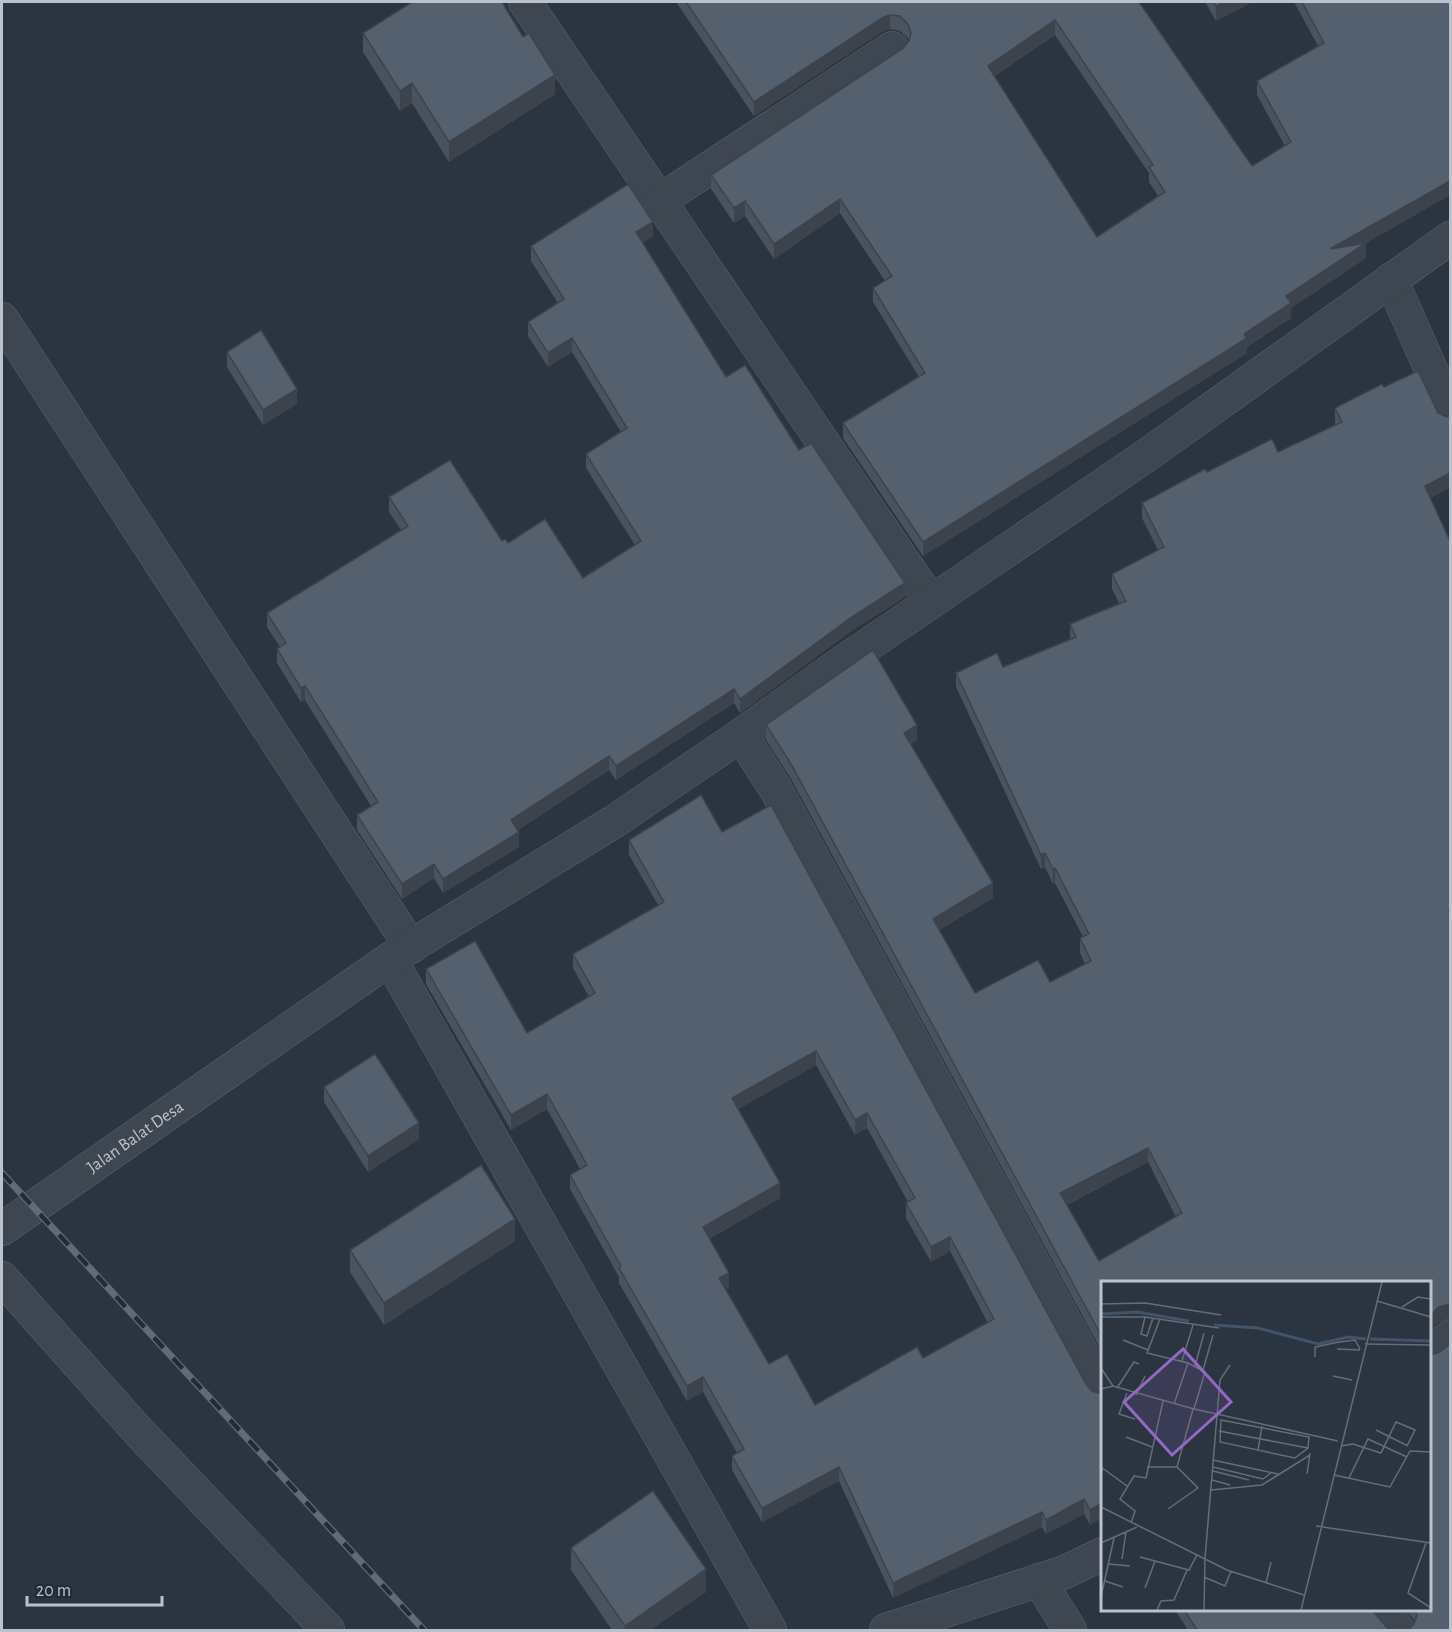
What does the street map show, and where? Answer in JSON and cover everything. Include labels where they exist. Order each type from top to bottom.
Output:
[{"type":"street","points":[[525,2],[662,200],[931,602]]},
{"type":"street","points":[[662,200],[892,48]]},
{"type":"street","name":"Jalan Balat Desa","points":[[2,1229],[400,953],[615,822],[1147,455],[1450,238]]},
{"type":"street","points":[[1391,279],[1450,412]]},
{"type":"street","points":[[2,319],[400,953],[770,1630]]},
{"type":"street","points":[[741,735],[780,799],[1101,1388]]},
{"type":"street","points":[[2,1278],[138,1431],[328,1630]]},
{"type":"street","points":[[1431,1349],[1450,1337]]},
{"type":"street","points":[[886,1630],[1065,1572],[1101,1554]]},
{"type":"street","points":[[1039,1580],[1070,1630]]},
{"type":"street","points":[[1387,1611],[1398,1630]]},
{"type":"building","points":[[412,2],[502,2],[523,37],[529,33],[555,75],[449,142],[412,83],[400,91],[363,33]]},
{"type":"building","points":[[686,2],[1139,2],[1252,166],[1291,142],[1257,81],[1324,43],[1302,2],[1450,2],[1450,181],[1330,249],[1366,243],[1286,296],[1291,303],[1244,334],[1247,338],[923,542],[843,423],[925,373],[873,288],[892,276],[840,199],[774,244],[745,201],[734,208],[711,175],[902,49],[909,41],[911,33],[908,24],[900,16],[890,15],[882,18],[754,102]],"holes":[[[1055,20],[1153,165],[1149,167],[1165,192],[1097,237],[988,66]]]},
{"type":"building","points":[[1213,2],[1225,2],[1216,6]]},
{"type":"building","points":[[628,184],[653,222],[636,232],[726,377],[745,365],[799,450],[811,443],[905,583],[853,616],[740,699],[734,689],[616,766],[609,756],[511,820],[519,832],[443,879],[434,864],[402,884],[357,815],[378,802],[305,686],[301,688],[277,649],[286,643],[267,613],[408,526],[389,497],[450,460],[502,541],[505,539],[508,543],[545,519],[583,578],[641,541],[586,454],[627,428],[572,338],[548,353],[528,322],[564,299],[531,246]]},
{"type":"building","points":[[261,330],[297,389],[263,410],[227,352]]},
{"type":"building","points":[[1418,371],[1438,413],[1450,416],[1450,473],[1425,486],[1450,541],[1450,1304],[1439,1307],[1431,1314],[1431,1281],[1101,1281],[1101,1335],[791,764],[766,725],[873,650],[917,725],[904,733],[993,883],[933,919],[975,993],[1038,960],[1050,982],[1091,961],[1080,938],[1089,934],[1055,868],[1053,869],[1045,853],[1041,855],[956,673],[997,653],[1003,667],[1076,637],[1070,624],[1126,601],[1112,574],[1164,547],[1142,503],[1205,469],[1207,472],[1272,439],[1278,452],[1342,422],[1335,408],[1382,384],[1384,387]],"holes":[[[1148,1148],[1182,1213],[1099,1261],[1060,1193]]]},
{"type":"building","points":[[701,795],[722,832],[771,805],[1086,1384],[1092,1391],[1101,1394],[1101,1504],[1090,1510],[1084,1499],[1046,1520],[1042,1512],[893,1583],[839,1467],[762,1508],[732,1456],[744,1449],[703,1377],[687,1386],[619,1268],[621,1266],[570,1175],[587,1165],[547,1094],[511,1115],[426,969],[475,941],[527,1033],[595,993],[573,954],[664,902],[629,840]],"holes":[[[816,1051],[855,1120],[867,1113],[915,1198],[906,1203],[931,1247],[950,1237],[994,1319],[923,1358],[917,1347],[815,1405],[787,1354],[769,1364],[719,1278],[729,1273],[703,1227],[780,1183],[732,1098]]]},
{"type":"building","points":[[375,1054],[419,1123],[368,1156],[324,1087]]},
{"type":"building","points":[[481,1165],[515,1219],[384,1303],[350,1250]]},
{"type":"building","points":[[1450,1344],[1450,1630],[1408,1630],[1414,1624],[1417,1615],[1415,1611],[1431,1611],[1431,1355],[1440,1352]]},
{"type":"building","points":[[653,1491],[706,1569],[625,1626],[571,1548]]},
{"type":"building","points":[[1185,1611],[1373,1611],[1389,1630],[1197,1630]]},
{"type":"railway","points":[[2,1173],[424,1630]]}]
